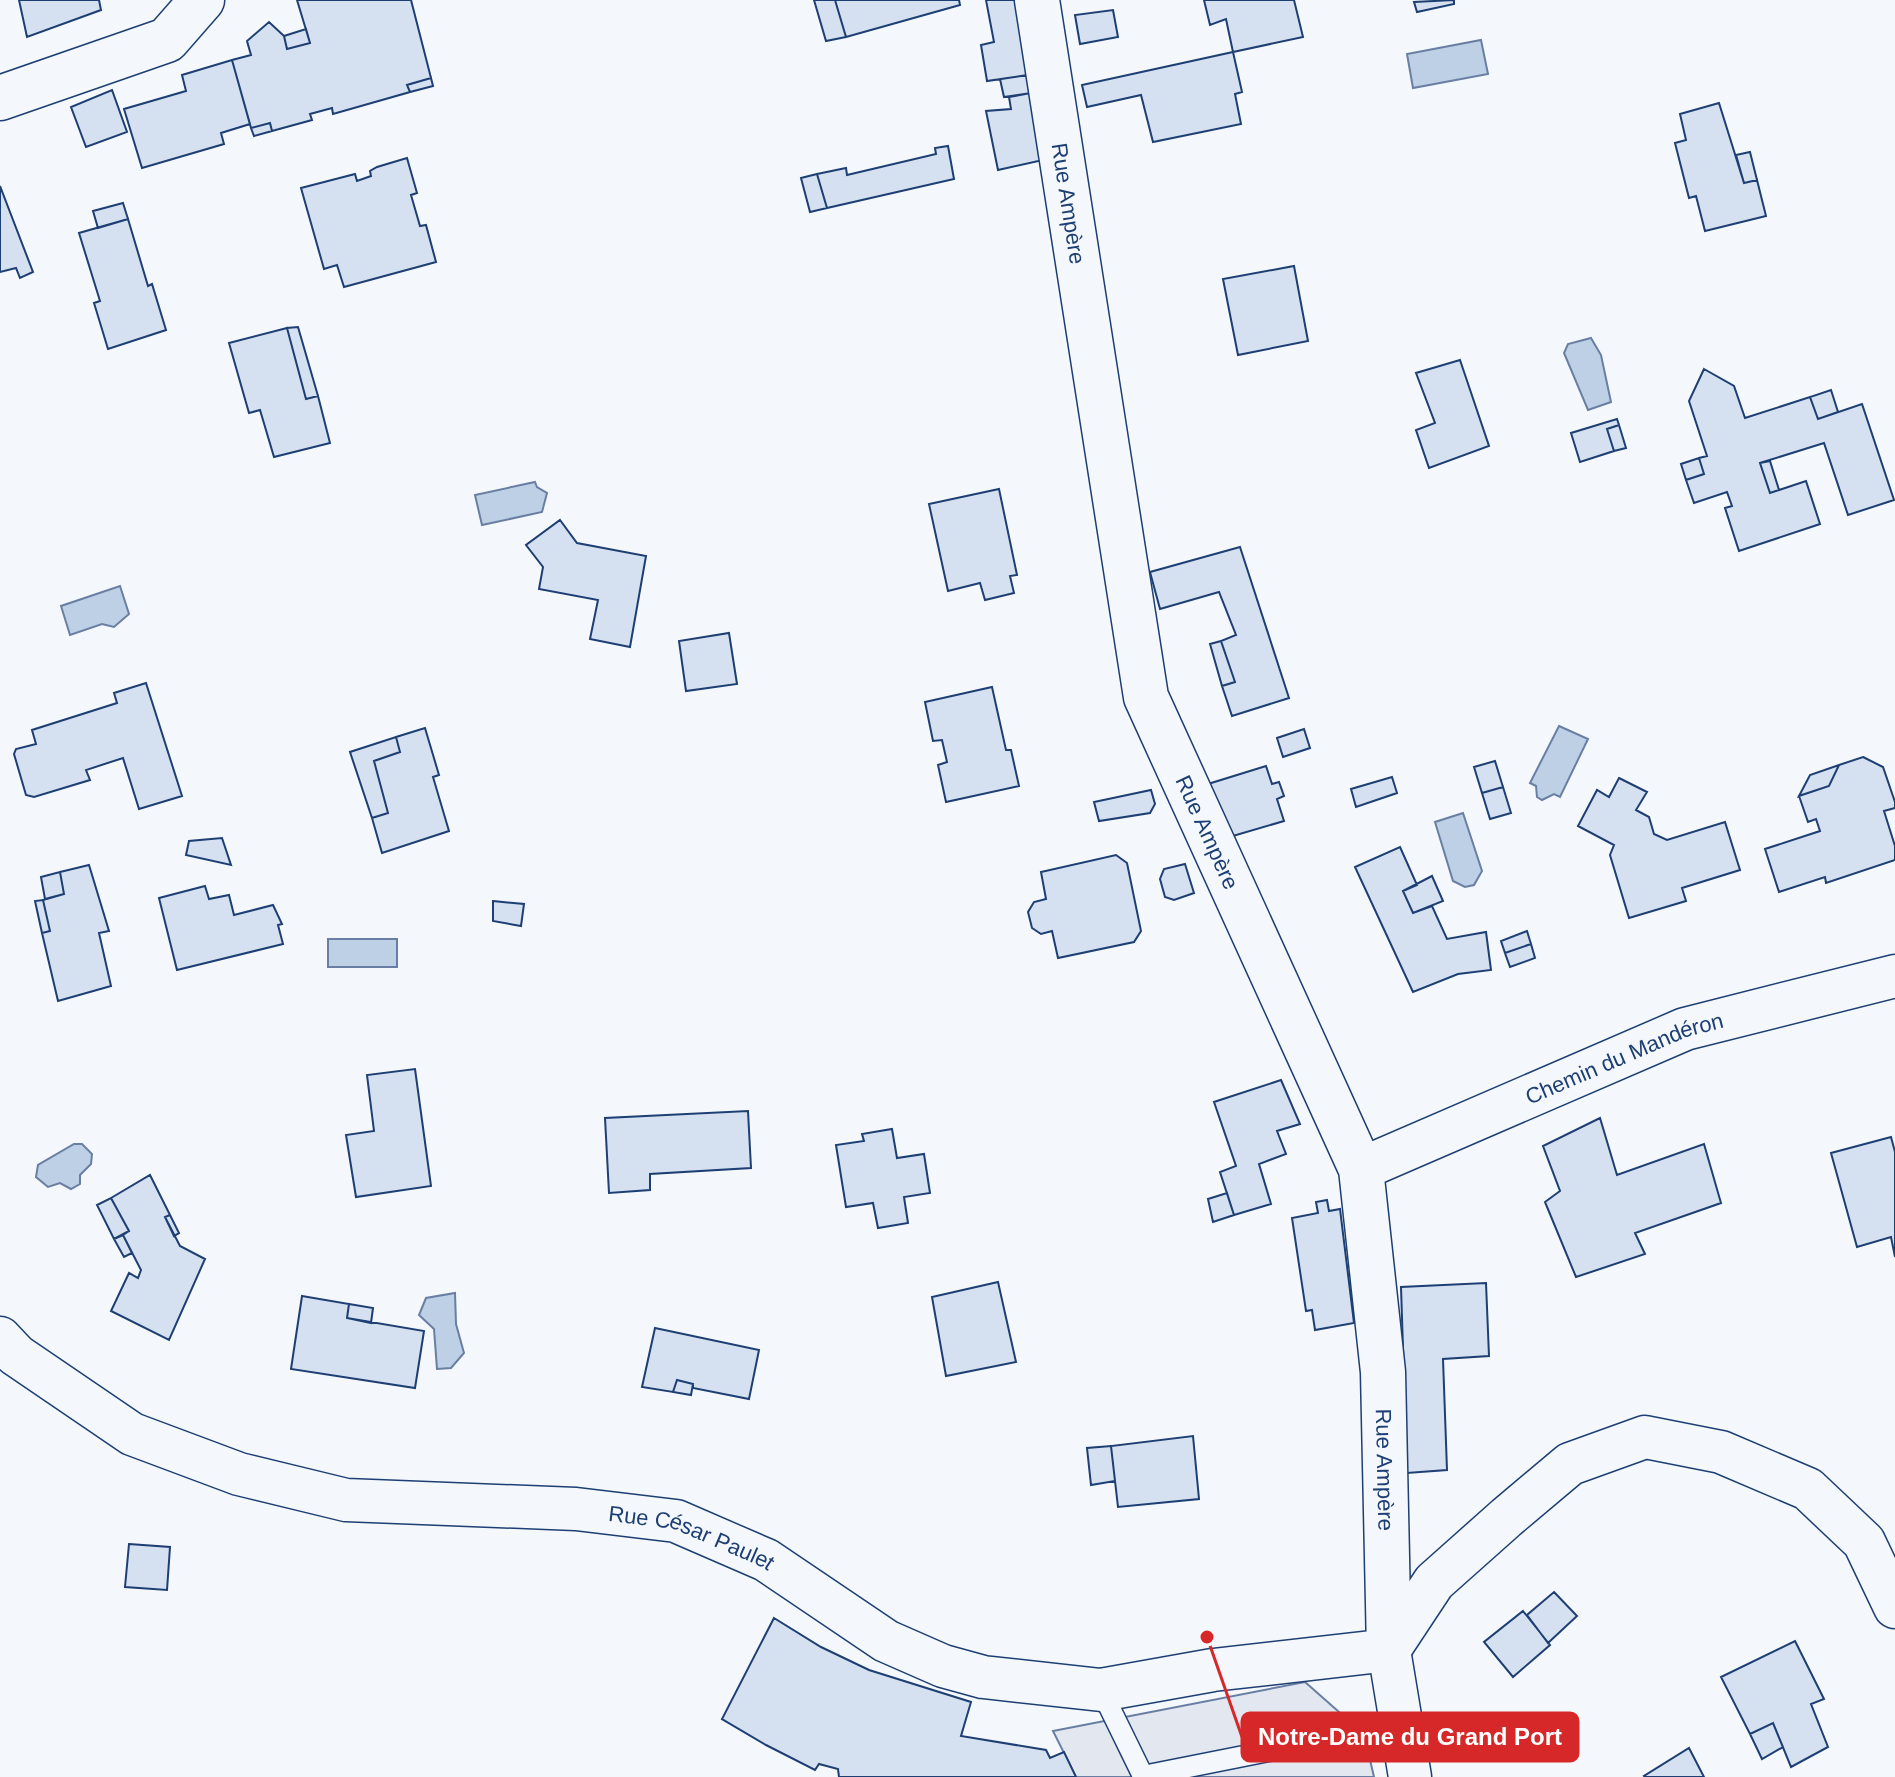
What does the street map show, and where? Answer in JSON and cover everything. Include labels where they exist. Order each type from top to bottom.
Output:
[{"type":"street","points":[[0,98],[167,40],[202,0]]},
{"type":"street","name":"Rue Ampère","points":[[1037,0],[1146,697],[1361,1169],[1383,1372],[1389,1650]]},
{"type":"street","name":"Chemin du Mandéron","points":[[1361,1169],[1685,1029],[1895,976]]},
{"type":"street","name":"Rue César Paulet","points":[[0,1338],[16,1355],[132,1434],[239,1474],[346,1500],[576,1509],[676,1521],[766,1560],[886,1641],[943,1666],[983,1677],[1101,1690],[1213,1670],[1389,1650]]},
{"type":"street","points":[[1410,1777],[1389,1650],[1434,1582],[1570,1464],[1645,1437],[1721,1452],[1808,1489],[1864,1542],[1895,1607]]},
{"type":"lane","points":[[1101,1690],[1143,1777],[1314,1742]]},
{"type":"shaded area","points":[[1305,1682],[1364,1734],[1374,1777],[1076,1777],[1053,1731]]},
{"type":"water","points":[[1481,40],[1488,74],[1413,88],[1407,54]]},
{"type":"water","points":[[1591,338],[1601,355],[1611,402],[1588,410],[1564,353],[1568,344]]},
{"type":"water","points":[[535,482],[547,493],[542,512],[482,525],[475,495]]},
{"type":"water","points":[[120,586],[129,614],[114,627],[102,624],[70,635],[61,606]]},
{"type":"water","points":[[1559,726],[1588,739],[1560,797],[1554,794],[1542,800],[1537,797],[1536,786],[1530,783]]},
{"type":"water","points":[[1463,813],[1482,871],[1474,885],[1465,887],[1453,881],[1435,822]]},
{"type":"water","points":[[328,939],[397,939],[397,967],[328,967]]},
{"type":"water","points":[[74,1144],[82,1144],[92,1154],[91,1164],[80,1175],[80,1184],[71,1189],[60,1183],[48,1187],[36,1177],[38,1165]]},
{"type":"water","points":[[455,1293],[456,1324],[464,1353],[451,1368],[437,1369],[434,1329],[419,1315],[426,1298]]},
{"type":"building","points":[[19,0],[99,0],[101,10],[27,37]]},
{"type":"building","points":[[297,0],[411,0],[431,78],[407,85],[410,92],[333,114],[332,108],[310,114],[312,120],[272,131],[270,123],[251,128],[232,60],[251,55],[247,41],[269,22],[284,36],[287,49],[310,43]]},
{"type":"building","points":[[814,0],[835,0],[846,37],[826,41]]},
{"type":"building","points":[[835,0],[959,0],[960,5],[846,37]]},
{"type":"building","points":[[986,0],[1015,0],[1028,75],[987,81],[981,45],[994,42]]},
{"type":"building","points":[[1204,0],[1294,0],[1303,37],[1233,52],[1226,19],[1210,25]]},
{"type":"building","points":[[1454,0],[1454,4],[1417,12],[1414,2]]},
{"type":"building","points":[[1113,10],[1118,37],[1080,44],[1075,15]]},
{"type":"building","points":[[306,29],[310,43],[287,49],[284,36]]},
{"type":"building","points":[[1233,52],[1242,92],[1235,94],[1241,124],[1153,142],[1141,95],[1087,107],[1082,85]]},
{"type":"building","points":[[232,60],[250,124],[221,133],[224,144],[142,168],[124,109],[186,91],[182,75]]},
{"type":"building","points":[[1028,75],[1031,93],[1004,97],[1000,79]]},
{"type":"building","points":[[431,78],[433,86],[410,92],[407,85]]},
{"type":"building","points":[[112,90],[127,132],[86,147],[71,107]]},
{"type":"building","points":[[1031,93],[1043,160],[998,170],[986,111],[1011,109],[1009,97]]},
{"type":"building","points":[[1719,103],[1744,183],[1757,180],[1766,216],[1705,231],[1696,196],[1689,198],[1675,143],[1686,140],[1680,114]]},
{"type":"building","points":[[270,123],[272,131],[254,136],[251,128]]},
{"type":"building","points":[[948,146],[954,179],[827,208],[817,174],[846,168],[847,175],[936,154],[935,148]]},
{"type":"building","points":[[1750,152],[1757,180],[1744,183],[1736,155]]},
{"type":"building","points":[[407,158],[417,193],[411,195],[420,226],[426,225],[436,262],[344,287],[337,265],[324,269],[301,188],[355,174],[357,181],[371,176],[370,171],[377,167]]},
{"type":"building","points":[[817,174],[827,208],[810,212],[801,178]]},
{"type":"building","points":[[0,186],[33,272],[20,278],[16,268],[0,272]]},
{"type":"building","points":[[123,203],[128,219],[98,228],[93,211]]},
{"type":"building","points":[[128,219],[148,286],[152,284],[166,330],[108,349],[94,303],[100,301],[79,233]]},
{"type":"building","points":[[1294,266],[1308,341],[1238,355],[1223,279]]},
{"type":"building","points":[[298,327],[318,396],[306,399],[287,328]]},
{"type":"building","points":[[287,328],[306,399],[318,396],[330,443],[274,457],[260,410],[249,413],[229,343]]},
{"type":"building","points":[[1460,360],[1489,446],[1429,468],[1416,430],[1435,423],[1416,373]]},
{"type":"building","points":[[1704,369],[1734,386],[1745,418],[1810,397],[1818,419],[1862,404],[1894,500],[1848,515],[1824,443],[1760,463],[1770,493],[1806,481],[1820,524],[1739,551],[1725,508],[1732,506],[1727,492],[1694,503],[1686,480],[1704,474],[1699,458],[1707,456],[1689,401]]},
{"type":"building","points":[[1831,390],[1838,412],[1818,419],[1810,397]]},
{"type":"building","points":[[1617,419],[1619,425],[1607,429],[1614,451],[1580,462],[1571,433]]},
{"type":"building","points":[[1619,425],[1626,448],[1614,451],[1607,429]]},
{"type":"building","points":[[1699,458],[1704,474],[1686,480],[1681,464]]},
{"type":"building","points":[[1770,461],[1779,490],[1770,493],[1760,463]]},
{"type":"building","points":[[999,489],[1017,575],[1010,576],[1014,593],[985,600],[980,583],[948,591],[929,504]]},
{"type":"building","points":[[560,520],[577,543],[646,556],[630,647],[590,639],[598,600],[539,589],[543,567],[526,545]]},
{"type":"building","points":[[1240,547],[1289,698],[1232,716],[1222,686],[1235,682],[1221,641],[1236,635],[1219,592],[1160,609],[1150,572]]},
{"type":"building","points":[[729,633],[737,684],[686,691],[679,641]]},
{"type":"building","points":[[1221,641],[1235,682],[1222,686],[1210,644]]},
{"type":"building","points":[[146,683],[182,796],[139,809],[123,758],[86,770],[90,780],[34,797],[26,795],[14,754],[16,749],[36,744],[32,730],[117,703],[114,693]]},
{"type":"building","points":[[992,687],[1006,750],[1011,750],[1019,786],[946,802],[938,765],[947,762],[942,740],[933,741],[925,702]]},
{"type":"building","points":[[425,728],[439,775],[433,777],[449,831],[382,853],[372,818],[388,813],[374,761],[400,752],[396,737]]},
{"type":"building","points":[[1304,729],[1310,748],[1283,757],[1277,738]]},
{"type":"building","points":[[396,737],[400,752],[374,761],[388,813],[372,818],[350,752]]},
{"type":"building","points":[[1863,757],[1883,767],[1895,802],[1895,808],[1884,811],[1895,846],[1895,860],[1826,883],[1825,877],[1779,892],[1765,849],[1820,831],[1816,819],[1808,822],[1799,796],[1829,786],[1839,765]]},
{"type":"building","points":[[1495,761],[1503,787],[1482,793],[1474,767]]},
{"type":"building","points":[[1839,765],[1829,786],[1799,796],[1810,775]]},
{"type":"building","points":[[1266,766],[1272,784],[1279,782],[1284,796],[1277,799],[1284,821],[1226,838],[1208,784]]},
{"type":"building","points":[[1392,777],[1397,793],[1356,807],[1351,789]]},
{"type":"building","points":[[1619,778],[1647,792],[1636,810],[1649,817],[1654,834],[1667,840],[1725,822],[1740,870],[1682,888],[1686,901],[1629,918],[1610,855],[1614,845],[1578,826],[1597,790],[1609,797]]},
{"type":"building","points":[[1503,787],[1511,813],[1490,819],[1482,793]]},
{"type":"building","points":[[1151,790],[1155,804],[1150,813],[1099,821],[1094,802]]},
{"type":"building","points":[[222,838],[231,865],[186,855],[189,841]]},
{"type":"building","points":[[1400,847],[1417,885],[1403,891],[1413,913],[1432,906],[1447,939],[1486,932],[1491,970],[1458,974],[1413,992],[1355,867]]},
{"type":"building","points":[[1116,855],[1127,863],[1141,931],[1134,942],[1058,958],[1052,931],[1041,934],[1032,928],[1028,912],[1034,902],[1046,899],[1041,872]]},
{"type":"building","points":[[1185,864],[1194,893],[1174,900],[1165,897],[1160,879],[1164,869]]},
{"type":"building","points":[[89,865],[109,931],[99,933],[111,986],[58,1001],[42,933],[50,931],[43,900],[64,894],[60,872]]},
{"type":"building","points":[[60,872],[64,894],[45,899],[41,877]]},
{"type":"building","points":[[1432,876],[1443,901],[1413,913],[1403,891]]},
{"type":"building","points":[[205,886],[209,899],[229,895],[234,915],[273,905],[282,924],[278,925],[283,944],[177,970],[159,898]]},
{"type":"building","points":[[43,900],[50,931],[42,933],[35,901]]},
{"type":"building","points":[[493,901],[524,904],[521,926],[493,921]]},
{"type":"building","points":[[1527,931],[1531,944],[1505,953],[1501,941]]},
{"type":"building","points":[[1531,944],[1535,958],[1510,967],[1505,953]]},
{"type":"building","points":[[415,1069],[431,1186],[356,1197],[346,1135],[374,1131],[367,1075]]},
{"type":"building","points":[[1281,1080],[1300,1124],[1277,1131],[1286,1154],[1259,1164],[1271,1204],[1234,1215],[1220,1172],[1236,1166],[1214,1102]]},
{"type":"building","points":[[748,1111],[751,1168],[650,1174],[650,1190],[609,1193],[605,1118]]},
{"type":"building","points":[[1600,1118],[1617,1175],[1704,1144],[1721,1203],[1635,1233],[1645,1254],[1576,1277],[1545,1202],[1560,1191],[1543,1146]]},
{"type":"building","points":[[892,1129],[897,1158],[924,1154],[930,1193],[904,1197],[908,1223],[878,1228],[873,1203],[846,1207],[836,1145],[864,1141],[862,1134]]},
{"type":"building","points":[[1891,1137],[1895,1152],[1895,1257],[1891,1237],[1857,1247],[1831,1153]]},
{"type":"building","points":[[150,1175],[170,1215],[165,1217],[180,1246],[205,1259],[169,1340],[111,1311],[129,1273],[138,1278],[141,1270],[123,1235],[129,1231],[111,1198]]},
{"type":"building","points":[[1227,1193],[1234,1215],[1213,1222],[1208,1199]]},
{"type":"building","points":[[111,1198],[129,1231],[114,1239],[97,1205]]},
{"type":"building","points":[[1327,1200],[1329,1211],[1340,1209],[1354,1323],[1315,1330],[1312,1310],[1306,1311],[1292,1218],[1318,1213],[1316,1202]]},
{"type":"building","points":[[170,1215],[179,1233],[174,1236],[165,1217]]},
{"type":"building","points":[[123,1235],[132,1253],[124,1257],[114,1239]]},
{"type":"building","points":[[998,1282],[1016,1362],[946,1376],[932,1297]]},
{"type":"building","points":[[1486,1283],[1489,1356],[1443,1359],[1447,1470],[1407,1473],[1401,1287]]},
{"type":"building","points":[[302,1296],[349,1304],[347,1318],[424,1331],[415,1388],[291,1369]]},
{"type":"building","points":[[349,1304],[373,1308],[371,1323],[347,1318]]},
{"type":"building","points":[[655,1328],[759,1350],[749,1399],[693,1388],[693,1384],[677,1380],[673,1392],[642,1387]]},
{"type":"building","points":[[677,1380],[693,1384],[691,1395],[673,1392]]},
{"type":"building","points":[[1193,1436],[1199,1499],[1118,1507],[1111,1446]]},
{"type":"building","points":[[1111,1446],[1115,1481],[1091,1485],[1087,1448]]},
{"type":"building","points":[[129,1544],[170,1547],[167,1590],[125,1587]]},
{"type":"building","points":[[1554,1592],[1577,1616],[1548,1643],[1527,1615]]},
{"type":"building","points":[[1523,1611],[1550,1645],[1513,1677],[1484,1642]]},
{"type":"building","points":[[774,1618],[821,1647],[869,1670],[971,1702],[961,1736],[1046,1750],[1050,1758],[1064,1752],[1076,1777],[839,1777],[838,1769],[819,1764],[815,1770],[766,1745],[722,1719]]},
{"type":"building","points":[[1795,1641],[1824,1699],[1811,1704],[1828,1747],[1791,1767],[1773,1723],[1750,1734],[1721,1677]]},
{"type":"building","points":[[1773,1723],[1783,1747],[1762,1759],[1750,1734]]},
{"type":"building","points":[[1689,1748],[1704,1777],[1644,1776]]},
{"type":"place","name":"Notre-Dame du Grand Port","points":[[1207,1637]]}]
